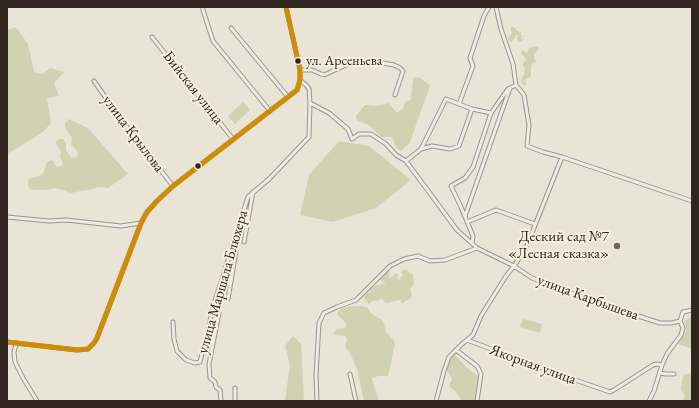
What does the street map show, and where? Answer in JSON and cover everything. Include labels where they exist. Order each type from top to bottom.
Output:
[{"type":"street","points":[[202,7],[213,41],[270,111]]},
{"type":"street","points":[[7,342],[77,350],[88,350],[94,343],[141,223],[147,212],[173,186],[297,90],[300,80],[300,70],[286,7]]},
{"type":"street","points":[[459,104],[472,66],[470,58],[484,16],[489,7]]},
{"type":"street","points":[[496,7],[501,29],[513,64],[516,85],[524,95],[529,125],[527,146],[692,201]]},
{"type":"street","points":[[231,28],[288,97]]},
{"type":"street","name":"Бийская улица","points":[[152,37],[233,139]]},
{"type":"street","points":[[300,70],[312,70],[324,75],[348,64],[367,60],[394,65],[400,68],[403,72],[395,95]]},
{"type":"street","name":"улица Маршала Блюхера","points":[[173,322],[174,339],[177,351],[186,360],[195,363],[200,362],[214,303],[248,197],[269,179],[309,138],[309,90],[300,80]]},
{"type":"street","name":"улица Крылова","points":[[94,82],[173,186]]},
{"type":"street","points":[[472,243],[473,236],[450,186],[465,178],[473,167],[491,113],[508,89],[516,85]]},
{"type":"street","points":[[465,216],[510,88]]},
{"type":"street","points":[[421,149],[446,98],[472,109],[491,113]]},
{"type":"street","name":"улица Карбышева","points":[[310,103],[329,113],[348,129],[352,139],[359,134],[371,134],[386,144],[396,155],[406,161],[457,230],[477,248],[514,266],[532,278],[595,302],[660,323],[671,323],[680,320]]},
{"type":"street","points":[[406,161],[421,149],[432,146],[450,149],[459,146],[472,109]]},
{"type":"street","points":[[436,401],[449,357],[473,335],[481,316],[506,276],[526,248],[562,157]]},
{"type":"street","points":[[244,242],[253,192]]},
{"type":"street","points":[[467,222],[496,210],[535,224]]},
{"type":"street","points":[[7,217],[49,221],[66,220],[121,226],[141,223]]},
{"type":"street","points":[[228,299],[236,251],[232,245]]},
{"type":"street","points":[[317,401],[316,376],[319,322],[324,313],[356,300],[390,266],[404,259],[418,256],[430,261],[445,260],[477,248]]},
{"type":"street","points":[[214,303],[219,313],[209,364],[210,378],[215,382],[216,386],[220,390],[221,401]]},
{"type":"street","points":[[649,401],[667,354],[683,328],[680,320],[683,312],[692,310]]},
{"type":"street","name":"Якорная улица","points":[[467,340],[610,392],[653,365],[662,365]]},
{"type":"street","points":[[16,344],[14,352],[15,362],[22,378],[37,401]]},
{"type":"street","points":[[456,350],[477,366],[481,374],[477,401]]},
{"type":"street","points":[[660,373],[674,374]]},
{"type":"street","points":[[350,374],[356,401]]},
{"type":"street","points":[[235,388],[235,401]]},
{"type":"green space","points":[[512,26],[517,31],[521,32],[521,39],[524,39],[521,42],[519,42],[517,38],[518,35],[516,35],[512,42],[509,41],[508,38],[512,33],[510,28]]},
{"type":"green space","points":[[16,27],[28,44],[34,72],[43,74],[50,68],[64,72],[54,83],[59,96],[47,98],[51,123],[37,136],[7,154],[7,30]]},
{"type":"green space","points":[[535,46],[539,47],[534,56],[536,62],[532,64],[531,76],[525,81],[527,85],[523,85],[521,80],[525,73],[525,68],[523,63],[527,61],[521,52],[524,50],[526,53],[530,48]]},
{"type":"green space","points":[[419,77],[430,86],[410,142],[401,151],[396,147],[392,137],[381,137],[370,126],[357,120],[356,116],[365,105],[378,106],[388,103],[397,113],[403,108],[405,102],[411,100],[413,78]]},
{"type":"green space","points":[[243,102],[250,110],[235,124],[228,116]]},
{"type":"green space","points":[[69,119],[88,128],[128,174],[108,188],[98,187],[71,193],[55,188],[47,190],[33,190],[29,188],[28,180],[39,176],[44,172],[48,161],[52,160],[57,167],[63,164],[60,156],[61,152],[56,142],[59,139],[63,139],[66,143],[66,151],[71,157],[75,158],[78,155],[77,151],[71,145],[72,137],[65,127],[65,123]]},
{"type":"green space","points":[[339,141],[369,146],[411,180],[376,208],[333,222],[300,215],[309,175]]},
{"type":"green space","points":[[404,269],[413,275],[414,284],[410,289],[412,295],[411,298],[403,303],[401,303],[401,300],[398,300],[387,303],[384,302],[382,298],[369,304],[367,302],[364,296],[376,285],[385,284],[378,279],[388,270],[390,272],[388,275],[390,278],[392,278],[395,273],[398,275],[397,278],[400,281],[403,275],[401,272]]},
{"type":"green space","points":[[352,306],[367,307],[372,314],[382,320],[386,332],[395,344],[388,376],[378,376],[372,379],[379,401],[364,401],[357,369],[350,353],[345,347],[347,339],[345,336],[333,334],[335,330],[346,327],[346,323],[337,314],[339,311],[342,308]]},
{"type":"green space","points":[[692,316],[692,349],[678,344],[687,330],[684,321]]},
{"type":"green space","points":[[523,319],[542,324],[540,333],[520,327]]},
{"type":"green space","points":[[293,336],[301,344],[304,401],[285,401],[290,365],[285,346]]},
{"type":"green space","points":[[455,355],[467,368],[478,376],[475,401],[462,401],[455,391],[449,386],[452,379],[446,368],[450,358]]},
{"type":"green space","points":[[692,372],[692,401],[683,401],[685,395],[681,390],[683,375]]},
{"type":"transit line","points":[[7,342],[77,350],[88,349],[94,343],[141,223],[147,212],[173,186],[297,90],[300,80],[300,70],[286,7]]},
{"type":"place","name":"ул. Арсеньева","points":[[298,61]]},
{"type":"place","name":"Деский сад №7 «Лесная сказка»","points":[[617,246]]}]
